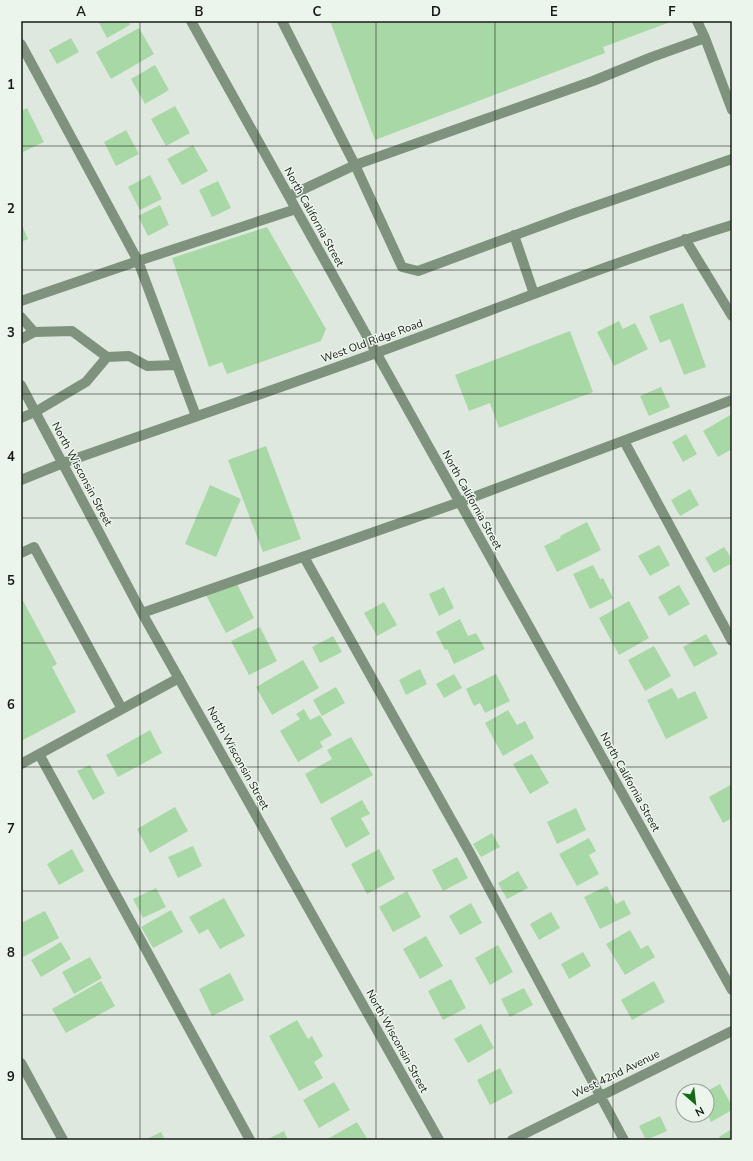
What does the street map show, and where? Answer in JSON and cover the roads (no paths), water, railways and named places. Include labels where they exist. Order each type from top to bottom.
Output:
[{"type":"street","name":"North California Street","points":[[191,21],[732,990]]},
{"type":"street","points":[[282,21],[355,165],[402,267],[418,271],[634,192],[732,159]]},
{"type":"street","points":[[697,21],[730,97],[732,110]]},
{"type":"street","points":[[288,196],[355,165],[579,86],[705,38]]},
{"type":"street","points":[[21,44],[138,261],[196,416]]},
{"type":"street","points":[[21,300],[296,209]]},
{"type":"street","name":"West Old Ridge Road","points":[[21,480],[63,462],[376,353],[534,294],[732,224]]},
{"type":"street","points":[[514,235],[534,294]]},
{"type":"street","points":[[686,239],[732,316]]},
{"type":"street","points":[[21,317],[34,332]]},
{"type":"street","points":[[21,339],[34,332],[72,331],[107,357],[129,356],[147,366],[177,365]]},
{"type":"street","points":[[21,418],[35,412],[86,382],[107,357]]},
{"type":"street","name":"North Wisconsin Street","points":[[21,386],[63,462],[142,613],[439,1140]]},
{"type":"street","points":[[142,613],[460,502],[732,400]]},
{"type":"street","points":[[624,441],[732,641]]},
{"type":"street","points":[[21,553],[34,547],[122,709]]},
{"type":"street","points":[[304,557],[470,853],[599,1096],[624,1140]]},
{"type":"street","points":[[21,764],[179,678]]},
{"type":"street","points":[[39,754],[250,1140]]},
{"type":"street","name":"West 42nd Avenue","points":[[512,1140],[732,1031]]},
{"type":"street","points":[[21,1063],[63,1140]]}]
